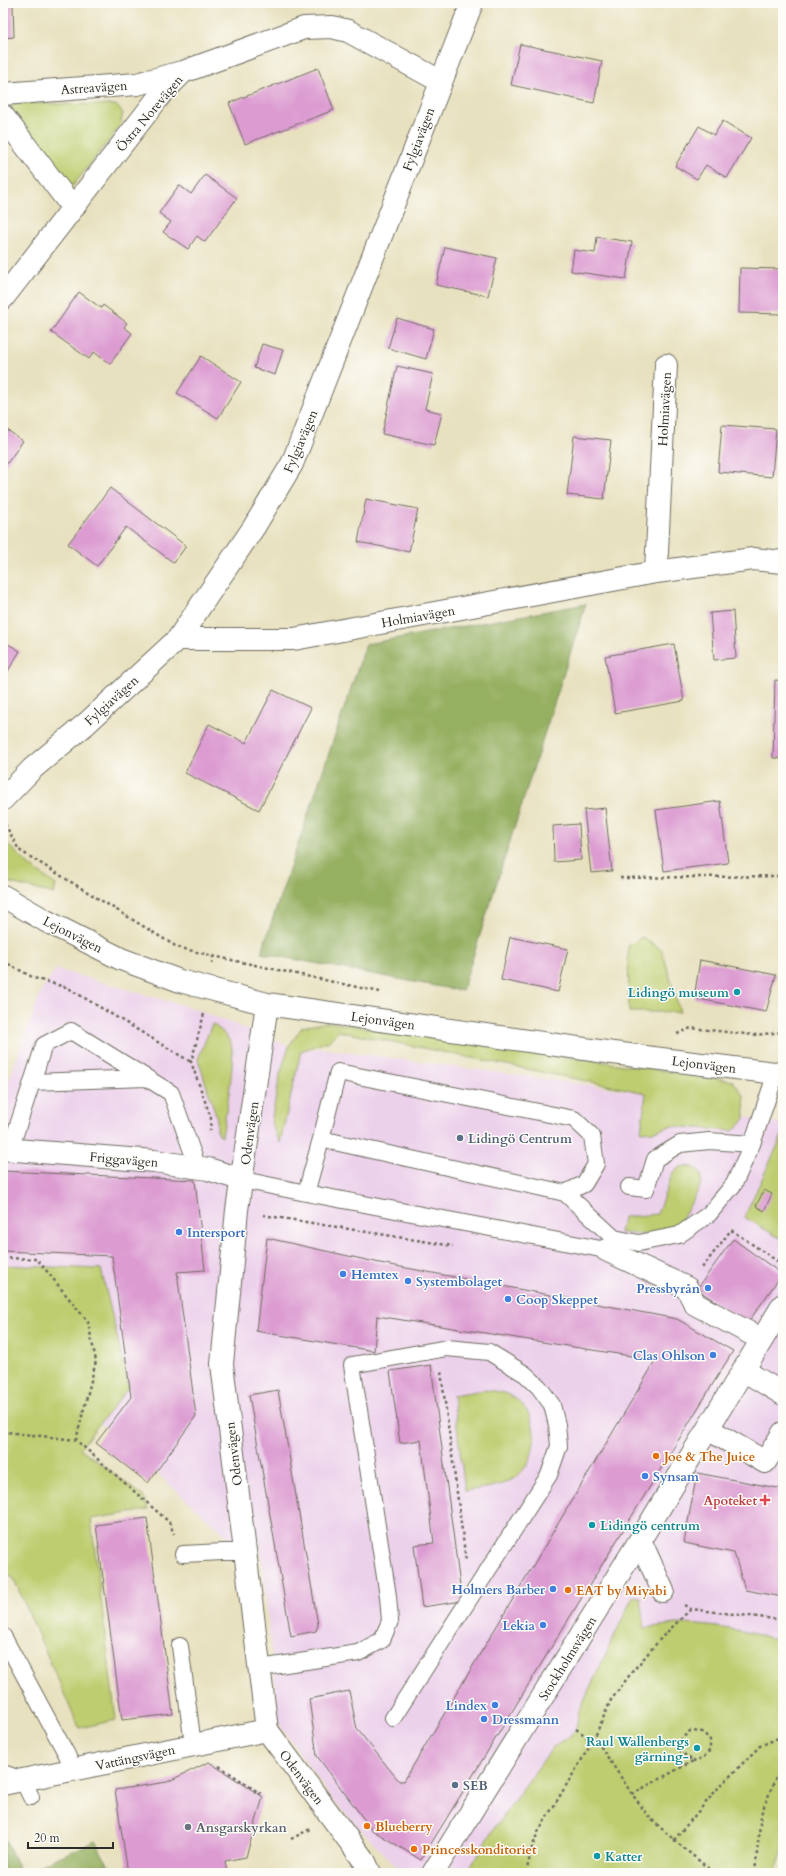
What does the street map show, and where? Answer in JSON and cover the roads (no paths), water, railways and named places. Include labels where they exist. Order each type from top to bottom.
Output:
[{"type":"street","name":"Fylgiavägen","points":[[3,799],[32,769],[87,723],[178,639],[254,528],[292,464],[440,81],[472,3]]},
{"type":"street","name":"Östra Norevägen","points":[[3,298],[162,94],[183,72],[304,28],[332,27],[348,31],[440,81]]},
{"type":"street","name":"Astreavägen","points":[[3,94],[137,84],[183,72]]},
{"type":"street","points":[[3,116],[73,208]]},
{"type":"street","name":"Holmiavägen","points":[[656,572],[666,365]]},
{"type":"street","name":"Holmiavägen","points":[[178,639],[294,639],[656,572],[753,559],[783,562]]},
{"type":"street","name":"Lejonvägen","points":[[3,896],[46,921],[121,959],[180,981],[268,1004],[612,1053],[779,1073]]},
{"type":"street","name":"Odenvägen","points":[[268,1004],[243,1180],[237,1210],[222,1364],[267,1730],[365,1862],[370,1873]]},
{"type":"street","name":"Friggavägen","points":[[7,1149],[154,1161],[198,1168],[243,1180]]},
{"type":"street","points":[[606,1250],[687,1288],[695,1304],[761,1339]]},
{"type":"street","name":"Stockholmsvägen","points":[[433,1873],[640,1540],[783,1305]]},
{"type":"street","points":[[743,1370],[783,1394]]},
{"type":"street","points":[[708,1429],[765,1462],[783,1433]]},
{"type":"street","points":[[640,1540],[663,1591]]},
{"type":"street","name":"Vattängsvägen","points":[[19,1787],[73,1770],[267,1730]]},
{"type":"lane","points":[[7,1149],[44,1045],[71,1031],[171,1093],[198,1168]]},
{"type":"lane","points":[[306,1193],[338,1072],[574,1119],[592,1136],[596,1164],[584,1184],[565,1193]]},
{"type":"lane","points":[[321,1139],[565,1193],[614,1238],[639,1243],[679,1235],[709,1214],[734,1184],[752,1144],[779,1073]]},
{"type":"lane","points":[[32,1082],[147,1078]]},
{"type":"lane","points":[[630,1187],[646,1188],[655,1159],[680,1144],[709,1141],[752,1144]]},
{"type":"lane","points":[[243,1180],[606,1250]]},
{"type":"lane","points":[[260,1668],[358,1653],[382,1640],[390,1621],[388,1596],[352,1365],[447,1348],[489,1352],[525,1374],[539,1387],[552,1405],[557,1425],[559,1446],[549,1475],[471,1594],[393,1718]]},
{"type":"lane","points":[[183,1554],[246,1552]]},
{"type":"lane","points":[[3,1636],[67,1755],[73,1770]]},
{"type":"lane","points":[[180,1646],[197,1744]]},
{"type":"lane","points":[[3,1773],[19,1787]]},
{"type":"place","name":"Lidingö museum","points":[[737,992]]},
{"type":"place","name":"Lidingö Centrum","points":[[460,1138]]},
{"type":"place","name":"Intersport","points":[[179,1232]]},
{"type":"place","name":"Hemtex","points":[[343,1274]]},
{"type":"place","name":"Systembolaget","points":[[408,1281]]},
{"type":"place","name":"Pressbyrån","points":[[708,1288]]},
{"type":"place","name":"Coop Skeppet","points":[[508,1299]]},
{"type":"place","name":"Clas Ohlson","points":[[713,1355]]},
{"type":"place","name":"Joe & The Juice","points":[[656,1456]]},
{"type":"place","name":"Synsam","points":[[645,1476]]},
{"type":"place","name":"Apoteket","points":[[765,1500]]},
{"type":"place","name":"Lidingö centrum","points":[[592,1525]]},
{"type":"place","name":"Holmers Barber","points":[[553,1589]]},
{"type":"place","name":"EAT by Miyabi","points":[[568,1590]]},
{"type":"place","name":"Lekia","points":[[543,1625]]},
{"type":"place","name":"Lindex","points":[[495,1705]]},
{"type":"place","name":"Dressmann","points":[[484,1719]]},
{"type":"place","name":"Raul Wallenbergs gärning-","points":[[697,1748]]},
{"type":"place","name":"SEB","points":[[455,1785]]},
{"type":"place","name":"Blueberry","points":[[367,1826]]},
{"type":"place","name":"Ansgarskyrkan","points":[[188,1827]]},
{"type":"place","name":"Princesskonditoriet","points":[[414,1849]]},
{"type":"place","name":"Katter","points":[[597,1856]]}]
